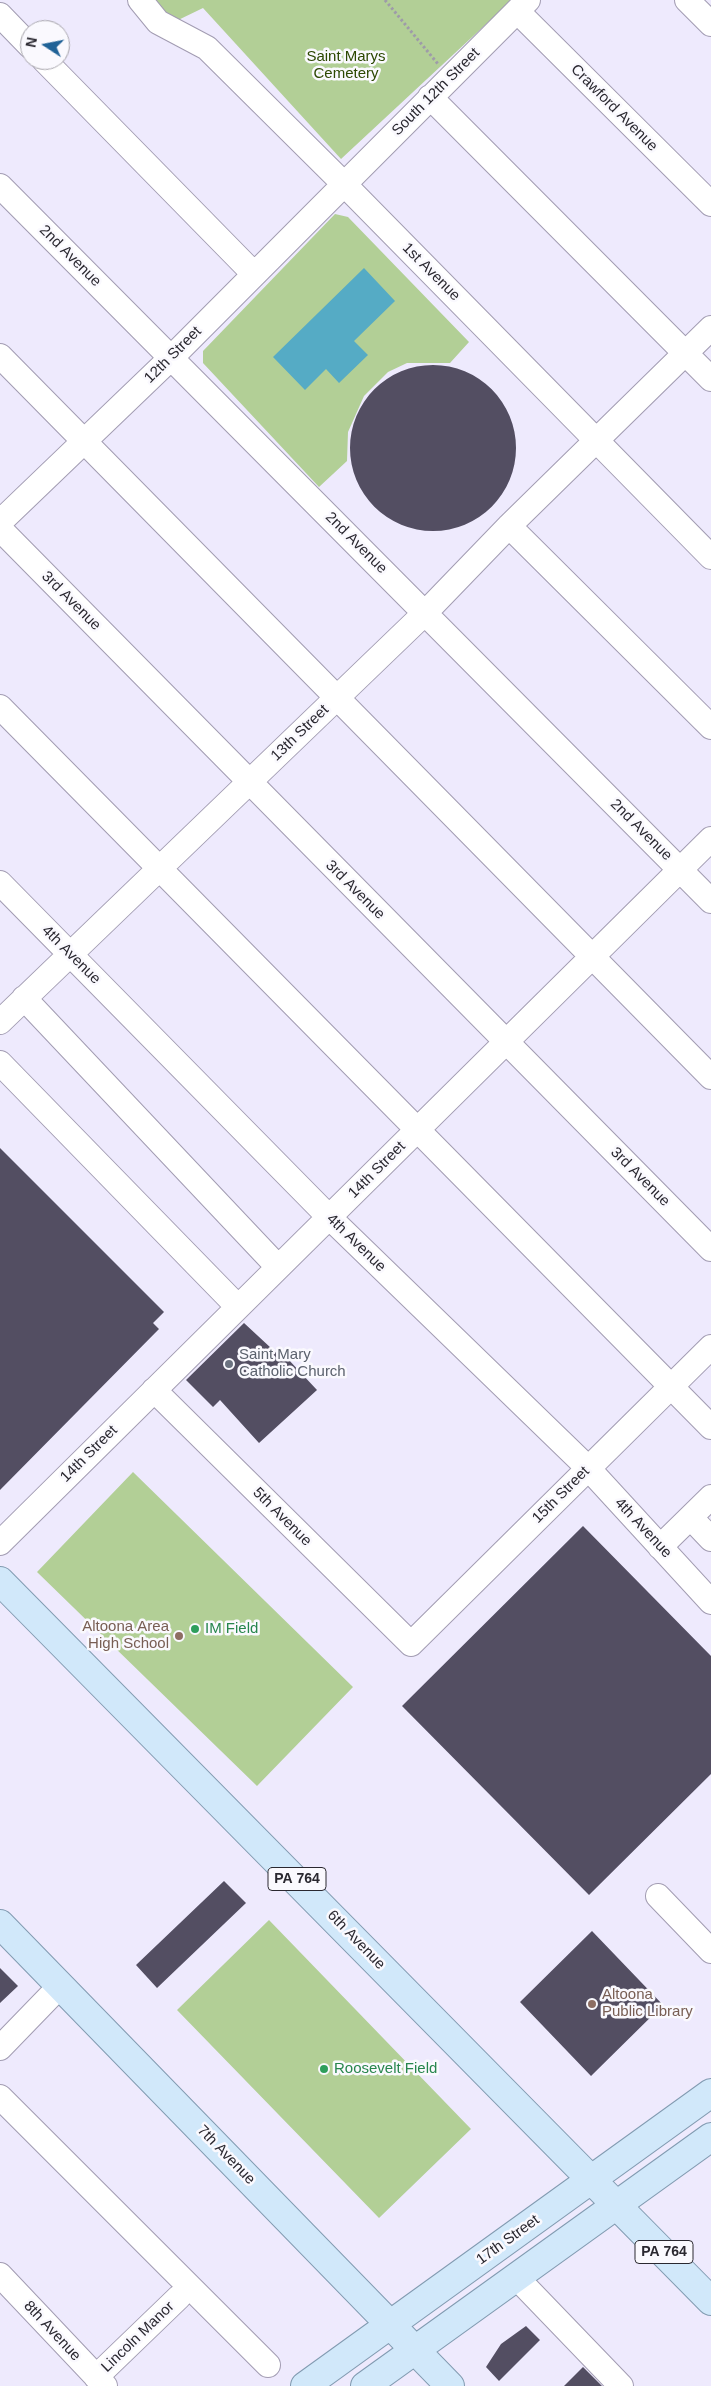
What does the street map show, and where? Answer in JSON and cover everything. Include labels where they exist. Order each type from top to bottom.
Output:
[{"type":"main road","name":"6th Avenue","points":[[0,1581],[711,2301]]},
{"type":"main road","name":"7th Avenue","points":[[0,1924],[450,2386]]},
{"type":"main road","name":"17th Street","points":[[305,2386],[711,2093]]},
{"type":"main road","points":[[365,2386],[711,2137]]},
{"type":"street","name":"1st Avenue","points":[[140,0],[158,22],[207,48],[343,183],[711,557]]},
{"type":"street","points":[[687,0],[711,24]]},
{"type":"street","name":"South 12th Street","points":[[343,183],[522,6]]},
{"type":"street","name":"Crawford Avenue","points":[[522,6],[711,204]]},
{"type":"street","points":[[0,15],[20,36]]},
{"type":"street","points":[[54,70],[254,274]]},
{"type":"street","points":[[430,97],[711,379]]},
{"type":"street","name":"12th Street","points":[[0,522],[172,357],[343,183]]},
{"type":"street","name":"2nd Avenue","points":[[0,186],[711,901]]},
{"type":"street","name":"13th Street","points":[[0,1022],[425,613],[509,526],[711,328]]},
{"type":"street","points":[[0,356],[711,1077]]},
{"type":"street","points":[[509,526],[711,727]]},
{"type":"street","name":"3rd Avenue","points":[[0,529],[711,1249]]},
{"type":"street","points":[[0,706],[711,1428]]},
{"type":"street","name":"14th Street","points":[[0,1542],[711,839]]},
{"type":"street","name":"4th Avenue","points":[[0,884],[329,1217],[588,1468],[711,1602]]},
{"type":"street","points":[[24,998],[278,1267]]},
{"type":"street","points":[[0,1063],[238,1307]]},
{"type":"street","name":"15th Street","points":[[411,1644],[711,1347]]},
{"type":"street","name":"5th Avenue","points":[[154,1390],[411,1644]]},
{"type":"street","points":[[660,1547],[711,1497]]},
{"type":"street","points":[[691,1518],[711,1539]]},
{"type":"street","points":[[658,1896],[711,1951]]},
{"type":"street","points":[[0,2048],[60,1986]]},
{"type":"street","points":[[0,2097],[268,2364]]},
{"type":"street","name":"8th Avenue","points":[[0,2275],[101,2382]]},
{"type":"street","points":[[516,2277],[621,2386]]},
{"type":"street","name":"Lincoln Manor","points":[[101,2382],[179,2297]]},
{"type":"path","points":[[385,0],[449,78]]},
{"type":"green space","name":"Saint Marys Cemetery","points":[[151,0],[512,0],[341,159],[203,8],[172,23]]},
{"type":"green space","points":[[335,214],[348,217],[469,342],[450,363],[407,363],[388,372],[364,396],[348,432],[347,461],[319,487],[203,363],[203,351]]},
{"type":"green space","name":"IM Field","points":[[133,1472],[353,1687],[257,1786],[37,1572]]},
{"type":"green space","name":"Roosevelt Field","points":[[269,1920],[471,2129],[379,2218],[177,2010]]},
{"type":"water","points":[[364,268],[395,301],[354,341],[368,355],[339,383],[326,369],[305,390],[273,357]]},
{"type":"building","points":[[433,365],[457,369],[472,375],[497,396],[506,409],[512,424],[516,448],[512,472],[506,487],[485,512],[472,521],[457,527],[433,531],[409,527],[394,521],[369,500],[360,487],[354,472],[350,448],[354,424],[360,409],[381,384],[394,375],[409,369]]},
{"type":"building","points":[[0,1148],[164,1312],[153,1323],[159,1329],[0,1490]]},
{"type":"building","points":[[244,1323],[285,1361],[287,1358],[317,1390],[259,1443],[220,1400],[213,1407],[186,1380]]},
{"type":"building","points":[[583,1526],[711,1656],[711,1774],[589,1895],[402,1706]]},
{"type":"building","points":[[224,1881],[246,1903],[157,1988],[136,1965]]},
{"type":"building","name":"Altoona Public Library","points":[[592,1931],[663,2005],[591,2076],[520,2002]]},
{"type":"building","points":[[0,1968],[18,1986],[0,2003]]},
{"type":"building","points":[[526,2326],[540,2340],[499,2381],[486,2367],[501,2344]]},
{"type":"building","points":[[583,2367],[602,2386],[564,2386]]},
{"type":"place","name":"Saint Mary Catholic Church","points":[[229,1364]]},
{"type":"place","name":"IM Field","points":[[195,1629]]},
{"type":"place","name":"Altoona Area High School","points":[[179,1636]]},
{"type":"place","name":"Altoona Public Library","points":[[592,2004]]},
{"type":"place","name":"Roosevelt Field","points":[[324,2069]]}]
